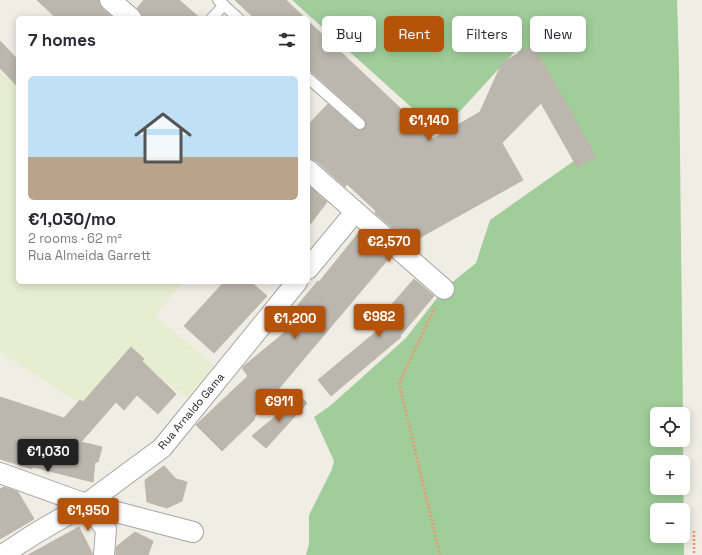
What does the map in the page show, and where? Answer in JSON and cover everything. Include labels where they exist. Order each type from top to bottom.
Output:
[{"type":"street","points":[[110,0],[129,16]]},
{"type":"street","points":[[310,172],[444,289]]},
{"type":"street","points":[[310,267],[355,212]]},
{"type":"street","name":"Rua Arnaldo Gama","points":[[2,555],[36,532],[86,504],[162,448],[295,284]]},
{"type":"street","points":[[0,473],[86,504],[193,532]]},
{"type":"street","points":[[86,504],[106,529],[104,555]]},
{"type":"lane","points":[[213,16],[221,3],[236,16]]},
{"type":"lane","points":[[310,80],[360,124]]},
{"type":"path","points":[[440,555],[399,383],[444,289]]},
{"type":"path","points":[[694,531],[694,555]]},
{"type":"green space","points":[[292,0],[677,0],[679,66],[683,407],[650,407],[650,447],[683,447],[683,455],[650,455],[650,495],[684,495],[684,503],[650,503],[650,543],[684,543],[684,555],[306,555],[309,544],[309,515],[332,469],[334,461],[314,417],[330,406],[406,338],[444,289],[476,263],[490,220],[591,149],[518,52],[522,52],[522,16],[452,16],[452,52],[514,52],[440,133],[350,52],[376,52],[376,16],[322,16],[322,27]]},
{"type":"green space","points":[[0,73],[16,85],[16,284],[181,284],[155,316],[214,365],[187,398],[128,350],[82,405],[0,352]]},
{"type":"building","points":[[37,0],[99,0],[99,4],[111,16],[54,16]]},
{"type":"building","points":[[144,0],[179,0],[198,16],[142,16],[137,8]]},
{"type":"building","points":[[235,0],[286,0],[303,16],[252,16]]},
{"type":"building","points":[[310,23],[322,34],[322,52],[341,52],[433,139],[480,112],[502,63],[530,47],[530,52],[537,52],[596,157],[577,167],[541,103],[502,143],[523,180],[410,243],[375,213],[376,211],[347,184],[345,187],[316,161],[310,160],[310,123],[328,104],[356,129],[362,130],[366,125],[364,119],[310,71]]},
{"type":"building","points":[[0,41],[16,58],[16,85],[0,68]]},
{"type":"building","points":[[310,187],[327,202],[310,224]]},
{"type":"building","points":[[360,231],[388,255],[386,256],[389,258],[254,418],[255,419],[222,451],[196,425],[248,376],[242,368],[295,324],[287,318],[318,281],[319,282]]},
{"type":"building","points":[[414,279],[434,296],[400,336],[401,337],[331,396],[318,380],[395,316],[387,310]]},
{"type":"building","points":[[222,284],[253,284],[267,296],[214,353],[184,326]]},
{"type":"building","points":[[131,347],[144,359],[142,361],[176,394],[158,414],[137,395],[124,410],[116,402],[81,442],[102,447],[98,462],[95,462],[93,482],[33,467],[32,469],[0,459],[0,397],[64,418],[80,400],[83,402]]},
{"type":"building","points":[[300,396],[307,403],[266,448],[252,436]]},
{"type":"building","points":[[164,466],[176,479],[187,482],[182,501],[167,508],[147,502],[145,480]]},
{"type":"building","points":[[4,487],[18,492],[34,519],[0,539],[0,489]]},
{"type":"building","points":[[79,527],[93,555],[28,555]]},
{"type":"building","points":[[135,532],[153,541],[148,555],[116,555],[116,547]]}]
